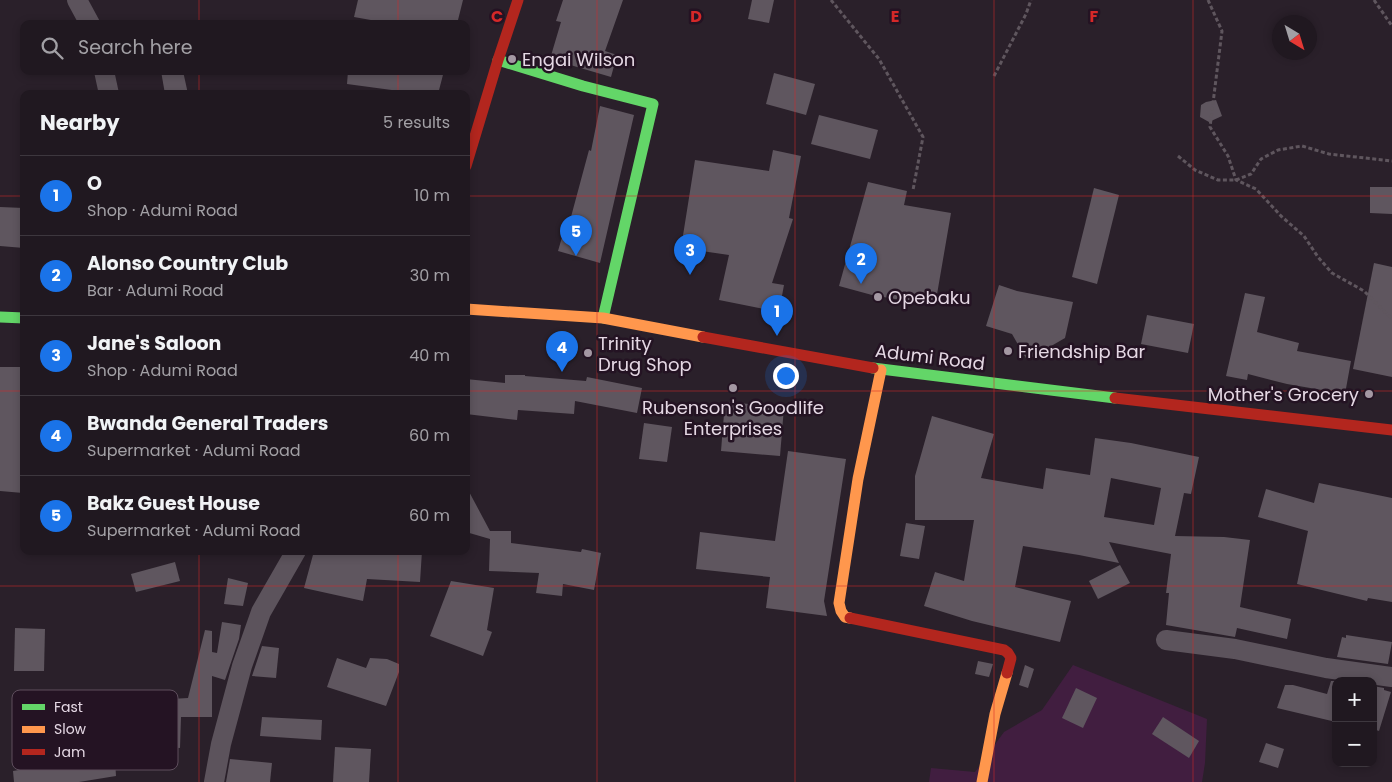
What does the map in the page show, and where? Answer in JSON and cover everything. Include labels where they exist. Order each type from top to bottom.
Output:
[{"type":"street","points":[[77,0],[88,20]]},
{"type":"street","points":[[470,153],[518,0]]},
{"type":"street","points":[[498,60],[583,86],[653,104],[603,318]]},
{"type":"street","points":[[105,75],[108,90]]},
{"type":"street","name":"Adumi Road","points":[[470,309],[603,318],[881,370],[1392,430]]},
{"type":"street","points":[[0,317],[20,318]]},
{"type":"street","points":[[881,370],[858,480],[840,604],[841,611],[845,617],[1004,650],[1008,654],[1011,658],[995,714],[982,782]]},
{"type":"street","points":[[214,782],[221,744],[240,675],[261,612],[294,555]]},
{"type":"street","points":[[1166,640],[1235,649],[1326,668],[1392,677]]},
{"type":"path","points":[[831,0],[879,59],[923,137],[913,190]]},
{"type":"path","points":[[994,76],[1026,14],[1031,0]]},
{"type":"path","points":[[1208,0],[1222,31],[1210,128],[1228,156],[1236,180],[1256,189],[1281,216],[1304,236],[1318,257],[1332,273],[1364,291],[1392,320]]},
{"type":"path","points":[[1374,0],[1392,26]]},
{"type":"path","points":[[1178,156],[1195,170],[1218,180],[1236,180],[1251,174],[1261,159],[1278,150],[1302,146],[1329,154],[1392,161]]},
{"type":"shaded area","points":[[1073,665],[1207,719],[1202,782],[929,782],[931,768],[975,772],[1004,732],[1042,710]]},
{"type":"building","points":[[358,0],[463,0],[458,20],[371,20],[354,17]]},
{"type":"building","points":[[563,0],[623,0],[605,51],[617,55],[611,77],[550,59],[561,22],[556,21]]},
{"type":"building","points":[[752,0],[774,0],[769,23],[748,19]]},
{"type":"building","points":[[774,73],[815,84],[806,115],[766,104]]},
{"type":"building","points":[[162,75],[184,75],[187,90],[164,90]]},
{"type":"building","points":[[348,75],[443,75],[439,90],[392,90],[347,84]]},
{"type":"building","points":[[1216,100],[1222,116],[1209,122],[1200,117],[1201,105]]},
{"type":"building","points":[[600,106],[634,115],[600,263],[558,251],[565,227],[568,228],[589,150],[591,151]]},
{"type":"building","points":[[819,115],[878,130],[870,159],[811,144]]},
{"type":"building","points":[[773,150],[801,156],[789,218],[793,219],[772,283],[784,285],[779,312],[719,300],[729,255],[681,248],[695,160],[769,171]]},
{"type":"building","points":[[868,182],[907,191],[904,205],[951,213],[935,306],[872,295],[839,286]]},
{"type":"building","points":[[1370,187],[1392,187],[1392,214],[1370,213]]},
{"type":"building","points":[[1094,188],[1119,195],[1097,284],[1072,277]]},
{"type":"building","points":[[0,207],[20,208],[20,248],[0,246]]},
{"type":"building","points":[[1374,263],[1392,267],[1392,377],[1353,369]]},
{"type":"building","points":[[999,285],[1017,291],[1073,302],[1065,338],[1027,360],[1012,334],[986,326]]},
{"type":"building","points":[[1245,293],[1265,297],[1257,332],[1299,343],[1297,351],[1351,361],[1345,394],[1287,384],[1248,374],[1247,380],[1226,376]]},
{"type":"building","points":[[1147,315],[1194,324],[1188,353],[1141,344]]},
{"type":"building","points":[[0,367],[20,367],[20,493],[0,491]]},
{"type":"building","points":[[505,375],[586,381],[587,377],[642,388],[637,413],[575,401],[574,414],[518,410],[517,420],[470,414],[470,379],[505,383]]},
{"type":"building","points":[[725,402],[784,407],[780,456],[721,451]]},
{"type":"building","points":[[932,416],[994,434],[981,478],[1043,489],[1046,468],[1090,475],[1095,438],[1131,443],[1199,457],[1191,494],[1184,493],[1175,536],[1224,537],[1250,540],[1240,607],[1291,619],[1287,639],[1237,628],[1235,637],[1166,625],[1169,593],[1166,593],[1171,554],[1109,542],[1119,563],[1023,546],[1015,587],[1071,601],[1060,642],[972,621],[924,606],[935,572],[964,581],[974,520],[915,520],[915,476]],"holes":[[[1111,478],[1161,488],[1154,525],[1104,517]]]},
{"type":"building","points":[[644,423],[672,427],[667,462],[639,459]]},
{"type":"building","points":[[788,451],[846,459],[824,601],[827,616],[766,608],[770,577],[696,569],[700,532],[775,541]]},
{"type":"building","points":[[1319,483],[1392,498],[1392,602],[1368,598],[1367,601],[1297,584],[1308,531],[1258,517],[1266,489],[1314,503]]},
{"type":"building","points":[[470,494],[490,531],[511,531],[511,543],[581,552],[582,549],[601,553],[594,590],[563,584],[562,596],[536,593],[539,573],[489,571],[490,539],[470,533]]},
{"type":"building","points":[[906,523],[925,526],[919,559],[900,556]]},
{"type":"building","points":[[313,555],[422,555],[420,582],[367,579],[363,601],[304,588]]},
{"type":"building","points":[[175,562],[180,581],[136,592],[131,574]]},
{"type":"building","points":[[1120,565],[1130,583],[1098,599],[1089,581]]},
{"type":"building","points":[[228,578],[248,583],[243,606],[224,604]]},
{"type":"building","points":[[451,581],[494,588],[487,630],[492,632],[483,656],[430,636]]},
{"type":"building","points":[[222,622],[241,625],[239,639],[225,680],[212,676],[212,717],[181,717],[180,748],[178,748],[178,699],[188,698],[205,630],[212,631],[212,652],[217,653]]},
{"type":"building","points":[[15,628],[45,629],[44,671],[14,671]]},
{"type":"building","points":[[1346,635],[1392,642],[1388,664],[1337,657],[1342,637],[1346,638]]},
{"type":"building","points":[[262,646],[279,648],[276,678],[252,676]]},
{"type":"building","points":[[337,658],[366,668],[370,658],[387,659],[399,664],[399,672],[386,706],[327,687]]},
{"type":"building","points":[[978,661],[993,664],[989,677],[975,674]]},
{"type":"building","points":[[1025,665],[1034,669],[1028,688],[1019,685]]},
{"type":"building","points":[[1332,681],[1332,721],[1277,708],[1285,685],[1293,685],[1327,694]]},
{"type":"building","points":[[1377,687],[1391,692],[1379,731],[1377,730]]},
{"type":"building","points":[[1076,688],[1097,698],[1083,728],[1062,718]]},
{"type":"building","points":[[262,717],[322,720],[321,740],[260,736]]},
{"type":"building","points":[[1163,717],[1199,741],[1189,758],[1152,734]]},
{"type":"building","points":[[1266,743],[1284,749],[1278,768],[1259,762]]},
{"type":"building","points":[[335,747],[371,749],[369,782],[333,782]]},
{"type":"building","points":[[230,759],[272,763],[270,782],[226,782]]},
{"type":"building","points":[[116,770],[116,776],[79,782],[14,782],[13,771]]},
{"type":"traffic: fast","points":[[498,60],[583,86],[653,104],[603,318]]},
{"type":"traffic: fast","points":[[0,317],[20,318]]},
{"type":"traffic: fast","points":[[873,368],[1115,398]]},
{"type":"traffic: slow","points":[[470,309],[603,318],[703,337]]},
{"type":"traffic: slow","points":[[850,618],[845,617],[839,603],[858,479],[881,370]]},
{"type":"traffic: slow","points":[[982,782],[995,714],[1007,673]]},
{"type":"traffic: jam","points":[[470,153],[518,0]]},
{"type":"traffic: jam","points":[[703,337],[873,368]]},
{"type":"traffic: jam","points":[[1115,398],[1392,430]]},
{"type":"traffic: jam","points":[[850,618],[1004,650],[1011,658],[1007,673]]},
{"type":"place","name":"Engai Wilson","points":[[512,59]]},
{"type":"place","name":"Bakz Guest House","points":[[576,256]]},
{"type":"place","name":"Jane's Saloon","points":[[690,275]]},
{"type":"place","name":"Alonso Country Club","points":[[861,284]]},
{"type":"place","name":"Opebaku","points":[[878,297]]},
{"type":"place","name":"O","points":[[777,336]]},
{"type":"place","name":"Friendship Bar","points":[[1008,351]]},
{"type":"place","name":"Trinity Drug Shop","points":[[588,353]]},
{"type":"place","name":"Bwanda General Traders","points":[[562,372]]},
{"type":"place","name":"Rubenson's Goodlife Enterprises","points":[[733,388]]},
{"type":"place","name":"Mother's Grocery","points":[[1369,394]]}]
